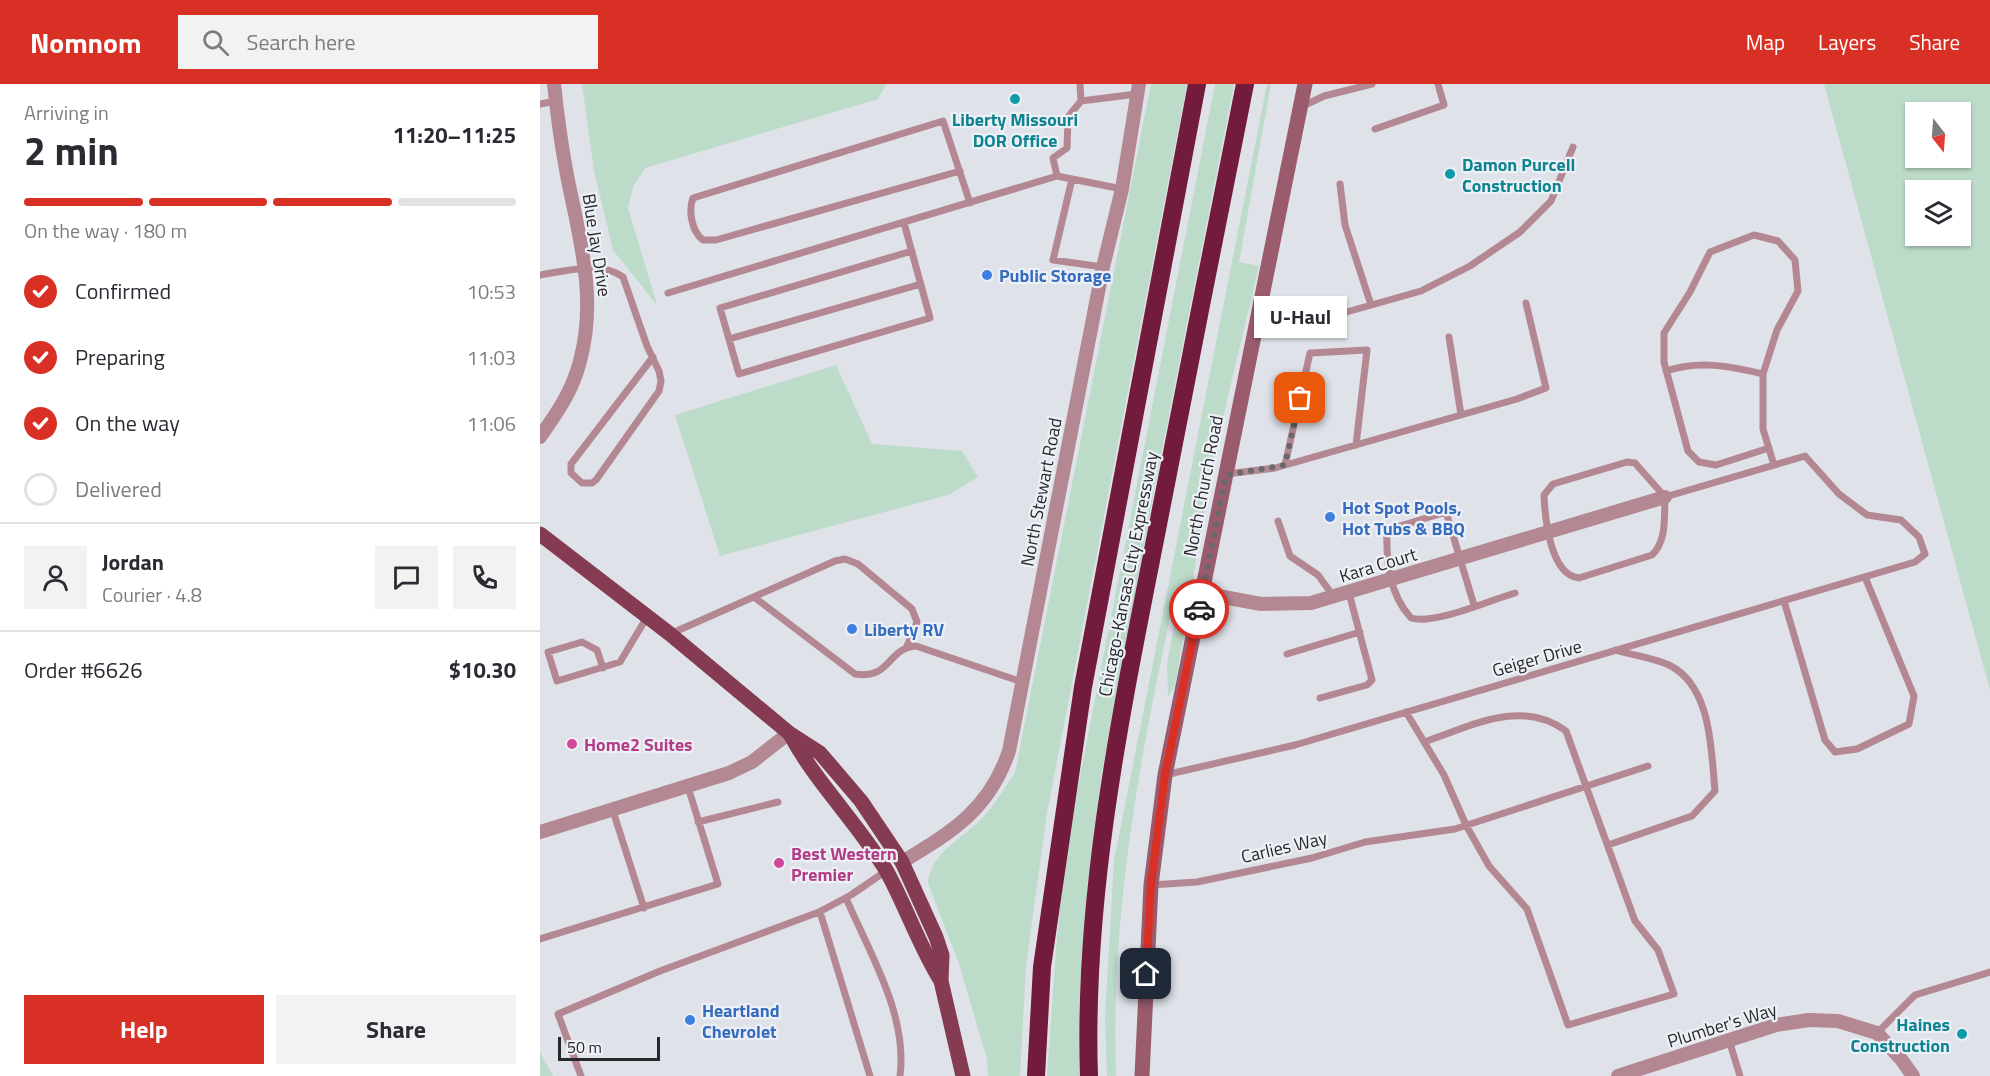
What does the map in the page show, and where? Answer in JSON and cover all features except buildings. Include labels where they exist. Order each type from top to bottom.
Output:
[{"type":"highway","name":"Chicago-Kansas City Expressway","points":[[1036,1076],[1042,967],[1083,687],[1197,84]]},
{"type":"highway","name":"Chicago-Kansas City Expressway","points":[[1089,1076],[1091,965],[1102,843],[1133,649],[1245,84]]},
{"type":"main road","name":"North Church Road","points":[[1142,1076],[1151,885],[1165,775],[1305,84]]},
{"type":"main road","points":[[540,534],[670,634],[789,733],[820,753],[872,816],[902,862],[942,955],[941,981],[963,1076]]},
{"type":"main road","points":[[789,733],[805,761],[852,819],[886,871],[928,961],[941,981]]},
{"type":"street","name":"Blue Jay Drive","points":[[540,437],[564,403],[581,359],[588,309],[586,270],[554,84]]},
{"type":"street","name":"North Stewart Road","points":[[902,862],[968,819],[993,788],[1009,751],[1103,267],[1122,189],[1138,89]]},
{"type":"street","name":"Kara Court","points":[[1202,593],[1269,605],[1311,603],[1665,497]]},
{"type":"street","points":[[540,832],[729,773],[752,762],[789,733]]},
{"type":"street","name":"Plumber's Way","points":[[1618,1076],[1645,1072],[1729,1040],[1786,1023],[1809,1020],[1838,1021],[1877,1033]]},
{"type":"street","points":[[1877,1033],[1913,1076]]},
{"type":"lane","points":[[1080,84],[1081,101]]},
{"type":"lane","points":[[1300,108],[1324,96],[1372,84]]},
{"type":"lane","points":[[1375,129],[1444,105],[1438,84]]},
{"type":"lane","points":[[1057,176],[1053,158],[1067,148],[1068,117],[1081,101],[1138,89]]},
{"type":"lane","points":[[540,104],[556,101]]},
{"type":"lane","points":[[960,171],[716,240],[703,240],[698,236],[691,216],[693,198],[944,121],[960,171],[970,203]]},
{"type":"lane","points":[[1257,312],[1321,316],[1421,291],[1470,266],[1520,232],[1551,201],[1573,147]]},
{"type":"lane","points":[[668,294],[1057,176],[1122,189]]},
{"type":"lane","points":[[1072,179],[1053,260],[1103,267]]},
{"type":"lane","points":[[1340,184],[1345,225],[1371,305]]},
{"type":"lane","points":[[904,223],[912,251],[930,318],[739,374],[720,308],[912,251]]},
{"type":"lane","points":[[1665,497],[1774,465],[1769,448],[1763,429],[1763,374],[1777,330],[1798,291],[1795,260],[1778,241],[1754,235],[1710,252],[1690,292],[1664,333],[1666,371],[1688,452],[1699,462],[1716,465],[1769,448]]},
{"type":"lane","points":[[540,275],[610,269],[623,277],[653,357],[661,381],[659,391],[596,480],[592,483],[582,483],[571,473],[571,464],[653,357]]},
{"type":"lane","points":[[729,339],[921,284]]},
{"type":"lane","points":[[1226,475],[1285,465],[1461,416],[1546,388],[1526,303]]},
{"type":"lane","points":[[1449,337],[1461,416]]},
{"type":"lane","points":[[1285,465],[1310,353],[1367,350],[1356,445]]},
{"type":"lane","points":[[1666,371],[1685,365],[1723,365],[1763,374]]},
{"type":"lane","name":"Geiger Drive","points":[[1165,775],[1274,750],[1406,712],[1915,562],[1925,554],[1919,537],[1901,520],[1867,515],[1839,494],[1805,456],[1774,465]]},
{"type":"lane","points":[[1627,462],[1635,463],[1665,497],[1662,540],[1659,548],[1652,555],[1579,578],[1565,572],[1546,533],[1544,495],[1552,484],[1627,462]]},
{"type":"lane","points":[[1474,605],[1446,512],[1387,530],[1386,557],[1390,580],[1411,618],[1431,619],[1515,593]]},
{"type":"lane","points":[[1278,521],[1290,556],[1318,575],[1334,597]]},
{"type":"lane","points":[[670,634],[835,561],[846,559],[858,564],[912,609],[916,622],[907,646],[880,672],[864,676],[855,675],[754,597]]},
{"type":"lane","points":[[1784,601],[1825,740],[1835,752],[1857,749],[1909,723],[1914,696],[1865,577]]},
{"type":"lane","points":[[1320,698],[1367,685],[1372,680],[1349,593]]},
{"type":"lane","points":[[603,668],[597,650],[582,642],[548,652],[557,681],[603,668],[620,663],[647,617]]},
{"type":"lane","points":[[1287,654],[1360,632]]},
{"type":"lane","points":[[907,646],[916,646],[1022,682]]},
{"type":"lane","points":[[1608,845],[1692,816],[1715,791],[1709,726],[1692,683],[1670,666],[1615,650]]},
{"type":"lane","points":[[1406,712],[1424,742],[1444,775],[1466,825],[1489,866],[1527,909],[1568,1025],[1674,994],[1658,950],[1635,921],[1566,731],[1549,719],[1507,715],[1424,742]]},
{"type":"lane","name":"Carlies Way","points":[[1151,885],[1197,882],[1312,858],[1365,842],[1424,834],[1466,825],[1648,766]]},
{"type":"lane","points":[[540,939],[718,884],[688,787]]},
{"type":"lane","points":[[698,822],[778,802]]},
{"type":"lane","points":[[613,811],[644,908]]},
{"type":"lane","points":[[581,1076],[558,1014],[660,971],[820,912],[846,898],[886,871]]},
{"type":"lane","points":[[846,898],[897,1022],[902,1064],[900,1076]]},
{"type":"lane","points":[[820,912],[870,1076]]},
{"type":"lane","points":[[1877,1033],[1915,995],[1990,972]]},
{"type":"lane","points":[[1729,1040],[1740,1076]]},
{"type":"green space","points":[[582,84],[886,84],[878,99],[645,168],[633,187],[628,208],[657,305],[613,250],[594,171]]},
{"type":"green space","points":[[1151,84],[1187,84],[1047,813],[1026,966],[1020,1076],[988,1076],[987,1059],[959,964],[928,883],[930,872],[942,854],[984,816],[1015,773]]},
{"type":"green space","points":[[1215,84],[1234,84],[1155,486],[1100,784],[1087,887],[1081,999],[1080,1076],[1047,1076],[1057,937],[1068,838]]},
{"type":"green space","points":[[1267,84],[1271,84],[1239,262],[1259,266],[1214,455],[1175,685],[1168,697],[1167,664],[1181,589],[1176,590],[1151,710],[1123,892],[1115,1015],[1116,1076],[1107,1076],[1105,1017],[1114,861]]},
{"type":"green space","points":[[1824,84],[1990,84],[1990,690]]},
{"type":"green space","points":[[836,365],[872,444],[962,451],[978,477],[948,495],[720,556],[675,415]]},
{"type":"green space","points":[[540,1052],[553,1076],[540,1076]]},
{"type":"way so far","points":[[1199,609],[1226,475],[1285,465],[1300,398]]},
{"type":"place","name":"Liberty Missouri DOR Office","points":[[1015,99]]},
{"type":"place","name":"Damon Purcell Construction","points":[[1450,174]]},
{"type":"place","name":"Public Storage","points":[[987,275]]},
{"type":"place","name":"U-Haul","points":[[1300,398]]},
{"type":"place","name":"Hot Spot Pools, Hot Tubs & BBQ","points":[[1330,517]]},
{"type":"place","name":"Liberty RV","points":[[852,629]]},
{"type":"place","name":"Home2 Suites","points":[[572,744]]},
{"type":"place","name":"Best Western Premier","points":[[779,863]]},
{"type":"place","name":"Heartland Chevrolet","points":[[690,1020]]},
{"type":"place","name":"Haines Construction","points":[[1962,1034]]},
{"type":"route","points":[[1146,974],[1151,885],[1165,775],[1199,609]]}]
